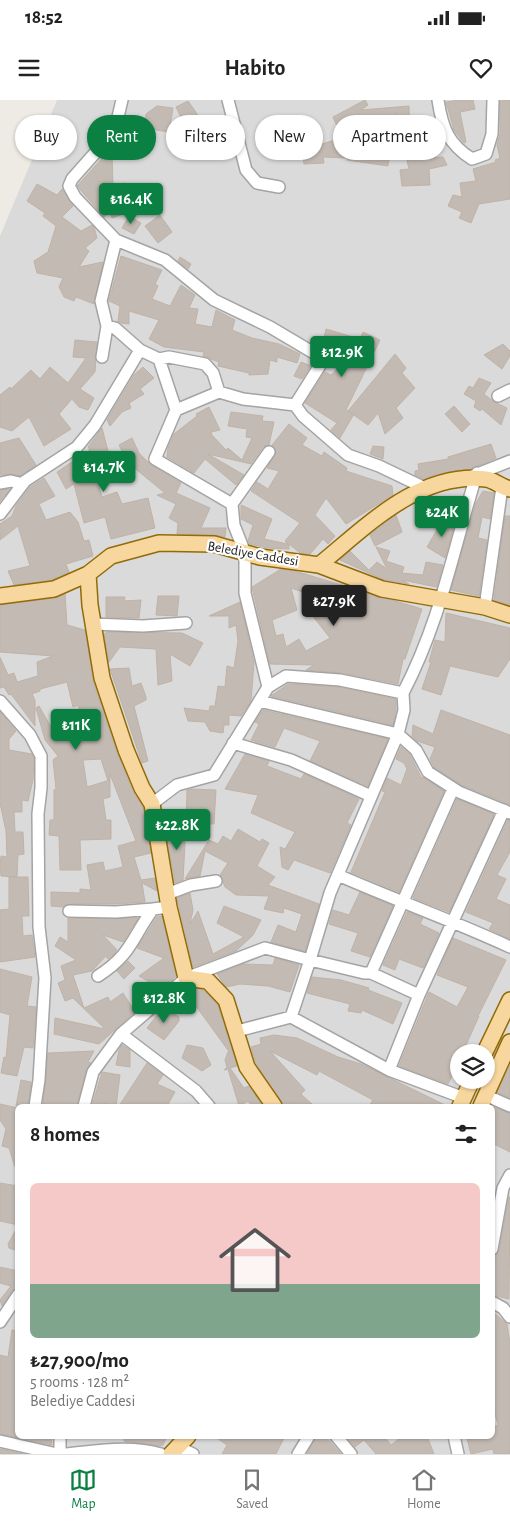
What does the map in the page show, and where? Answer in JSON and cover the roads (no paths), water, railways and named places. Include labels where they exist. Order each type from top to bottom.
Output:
[{"type":"main road","points":[[319,565],[386,511],[425,488],[473,477],[488,479],[506,488]]},
{"type":"main road","name":"Belediye Caddesi","points":[[0,596],[54,589],[88,574],[111,556],[159,543],[214,544],[245,553],[319,565],[382,589],[485,607],[510,615]]},
{"type":"main road","points":[[88,574],[93,624],[102,678],[126,750],[142,788],[152,804],[168,900],[186,978],[208,981],[226,1000],[248,1067],[273,1104]]},
{"type":"main road","points":[[489,1044],[510,1000]]},
{"type":"main road","points":[[487,1103],[510,1042]]},
{"type":"main road","points":[[462,1102],[468,1089]]},
{"type":"street","points":[[122,100],[113,138],[95,153],[72,179],[69,186],[75,198],[116,240],[166,260],[214,300],[270,327],[324,359],[340,358]]},
{"type":"street","points":[[228,100],[246,170],[258,183],[280,187]]},
{"type":"street","points":[[438,100],[442,125],[458,150],[472,159],[486,154],[492,134],[493,100]]},
{"type":"street","points":[[102,357],[107,326],[101,301],[116,240]]},
{"type":"street","points":[[107,326],[116,328],[140,350],[159,359],[169,357],[205,364],[213,373],[218,392]]},
{"type":"street","points":[[0,514],[23,484],[78,447],[95,425],[140,350]]},
{"type":"street","points":[[159,359],[176,410],[154,459],[232,504]]},
{"type":"street","points":[[296,405],[324,359]]},
{"type":"street","points":[[498,396],[510,390]]},
{"type":"street","points":[[176,410],[218,392],[243,399],[296,405]]},
{"type":"street","points":[[296,405],[303,416],[348,455],[379,466],[425,488]]},
{"type":"street","points":[[268,686],[244,592],[245,553],[234,525],[232,504],[270,452]]},
{"type":"street","points":[[291,1017],[338,875],[398,734],[404,710],[403,693],[422,657],[442,600],[473,477],[510,461]]},
{"type":"street","points":[[0,483],[11,481],[23,484]]},
{"type":"street","points":[[485,607],[506,488]]},
{"type":"street","points":[[93,624],[143,626],[186,623]]},
{"type":"street","points":[[152,804],[177,784],[214,775],[268,686],[286,676],[303,676],[381,687],[403,693]]},
{"type":"street","points":[[0,701],[30,735],[41,756],[41,788],[38,814],[39,927],[45,978],[39,1080],[35,1104]]},
{"type":"street","points":[[259,701],[398,734],[416,750],[428,772],[453,789],[507,812],[452,920],[389,1070]]},
{"type":"street","points":[[233,742],[291,760],[372,796]]},
{"type":"street","points":[[371,973],[453,789]]},
{"type":"street","points":[[338,875],[402,903],[452,920],[510,947]]},
{"type":"street","points":[[69,911],[116,912],[153,909],[191,885],[216,881]]},
{"type":"street","points":[[98,976],[117,964],[128,952],[153,909]]},
{"type":"street","points":[[84,1104],[92,1072],[121,1034],[154,1008],[186,978],[265,948],[364,973],[371,973],[419,995]]},
{"type":"street","points":[[237,1031],[291,1017],[389,1070],[462,1102]]},
{"type":"street","points":[[121,1034],[196,1091],[208,1104]]},
{"type":"street","points":[[495,1104],[510,1106]]},
{"type":"street","points":[[495,1231],[502,1188],[510,1175]]},
{"type":"street","points":[[0,1322],[15,1300]]},
{"type":"street","points":[[495,1304],[508,1312]]},
{"type":"street","points":[[0,1441],[58,1454],[60,1439]]},
{"type":"street","points":[[298,1454],[307,1439]]},
{"type":"street","points":[[338,1439],[351,1454]]},
{"type":"street","points":[[455,1439],[458,1454]]},
{"type":"street","points":[[179,1446],[193,1454]]},
{"type":"street","points":[[66,1454],[117,1449],[135,1449],[161,1454]]}]
